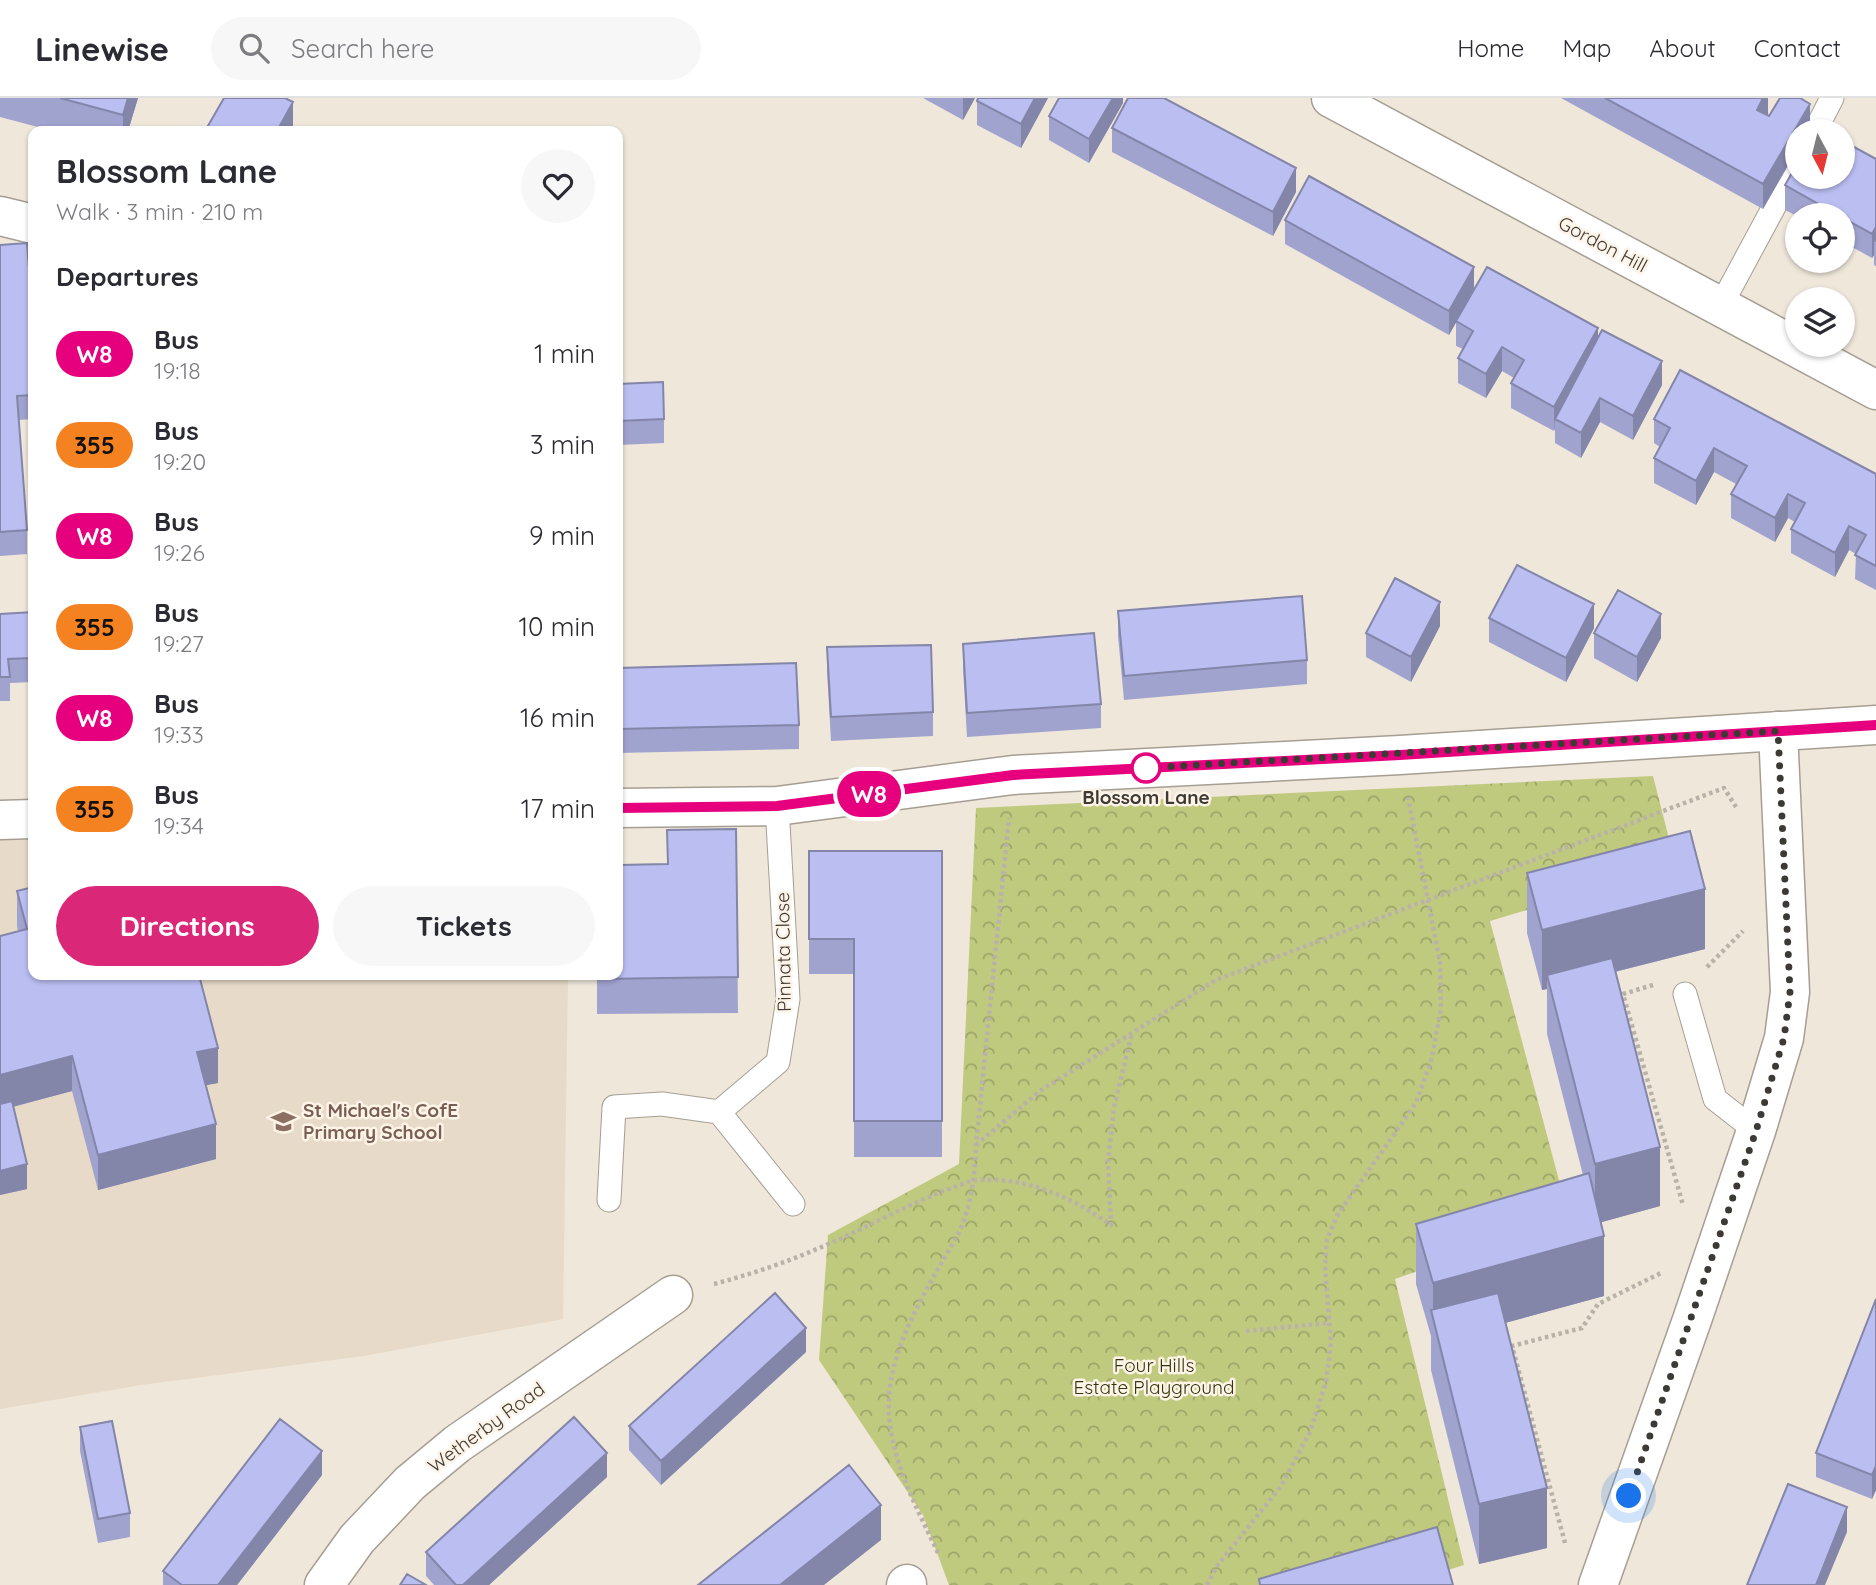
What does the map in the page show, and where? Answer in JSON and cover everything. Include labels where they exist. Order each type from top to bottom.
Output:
[{"type":"street","name":"Gordon Hill","points":[[1331,98],[1876,390]]},
{"type":"street","points":[[0,216],[28,223]]},
{"type":"street","points":[[623,808],[777,806],[1013,775],[1400,755],[1876,725]]},
{"type":"street","points":[[1598,1585],[1756,1131],[1784,1038],[1790,992],[1778,731]]},
{"type":"street","points":[[0,820],[28,819]]},
{"type":"street","name":"Wetherby Road","points":[[324,1585],[357,1539],[410,1483],[457,1444],[673,1295]]},
{"type":"lane","points":[[1821,119],[1832,98]]},
{"type":"lane","points":[[1720,307],[1785,186]]},
{"type":"lane","name":"Pinnata Close","points":[[719,1112],[778,1062],[788,999],[777,806]]},
{"type":"lane","points":[[1685,994],[1715,1099],[1756,1131]]},
{"type":"lane","points":[[609,1200],[614,1107],[662,1104],[719,1112],[793,1204]]},
{"type":"path","points":[[1207,1585],[1217,1566],[1281,1486],[1310,1432],[1326,1382],[1331,1343],[1325,1267],[1327,1239],[1338,1214],[1416,1103],[1433,1058],[1441,1007],[1440,962],[1400,755]]},
{"type":"path","points":[[939,1555],[899,1470],[889,1422],[889,1383],[898,1352],[919,1303],[961,1227],[975,1180],[976,1145],[1013,775]]},
{"type":"path","points":[[976,1145],[1040,1091],[1216,980],[1724,788],[1734,802],[1741,822],[1782,818]]},
{"type":"path","points":[[1703,971],[1751,923]]},
{"type":"path","points":[[1663,983],[1623,994],[1685,1209]]},
{"type":"path","points":[[673,1295],[757,1273],[833,1242],[936,1194],[975,1180],[1012,1181],[1043,1187],[1084,1206],[1111,1225],[1108,1161],[1114,1107],[1132,1033]]},
{"type":"path","points":[[1568,1552],[1511,1346],[1582,1328],[1598,1304],[1673,1267]]},
{"type":"path","points":[[1246,1331],[1329,1324]]},
{"type":"shaded area","name":"St Michael's CofE Primary School","points":[[0,835],[28,835],[28,980],[568,980],[563,1319],[364,1356],[141,1385],[0,1409]]},
{"type":"green space","name":"Four Hills Estate Playground","points":[[1653,776],[1676,866],[1490,921],[1569,1218],[1395,1279],[1464,1565],[1401,1585],[949,1585],[923,1515],[819,1360],[828,1235],[959,1164],[976,808]]},
{"type":"building","points":[[60,98],[128,98],[123,115]]},
{"type":"building","points":[[224,98],[285,98],[293,102],[280,126],[208,126]]},
{"type":"building","points":[[978,98],[1035,98],[1021,124],[977,101]]},
{"type":"building","points":[[1059,98],[1113,98],[1089,139],[1049,116]]},
{"type":"building","points":[[1128,98],[1164,98],[1296,168],[1273,212],[1112,128]]},
{"type":"building","points":[[1605,98],[1763,98],[1757,110],[1769,116],[1780,98],[1800,98],[1810,104],[1801,119],[1785,119],[1785,147],[1763,184]]},
{"type":"building","points":[[1855,148],[1876,159],[1876,227],[1872,234],[1855,225],[1855,203],[1817,203],[1792,189],[1855,189]]},
{"type":"building","points":[[1309,176],[1474,267],[1449,311],[1285,220]]},
{"type":"building","points":[[27,243],[28,395],[17,396],[27,530],[0,532],[0,245]]},
{"type":"building","points":[[1487,267],[1598,328],[1554,407],[1511,383],[1524,360],[1502,347],[1486,374],[1458,358],[1473,331],[1456,321]]},
{"type":"building","points":[[1602,330],[1662,361],[1633,416],[1600,398],[1581,433],[1555,419]]},
{"type":"building","points":[[1680,370],[1876,474],[1876,566],[1855,555],[1866,535],[1849,526],[1835,553],[1791,529],[1805,503],[1788,494],[1775,518],[1731,494],[1747,466],[1714,448],[1696,481],[1654,458],[1670,428],[1654,419]]},
{"type":"building","points":[[663,382],[664,419],[623,421],[623,384]]},
{"type":"building","points":[[1517,565],[1594,604],[1566,658],[1489,618]]},
{"type":"building","points":[[1395,578],[1440,602],[1411,657],[1366,633]]},
{"type":"building","points":[[1618,590],[1661,614],[1637,657],[1594,633]]},
{"type":"building","points":[[1302,596],[1307,660],[1124,676],[1118,611]]},
{"type":"building","points":[[28,612],[28,658],[8,659],[10,677],[0,677],[0,614]]},
{"type":"building","points":[[1094,633],[1101,704],[967,713],[963,644]]},
{"type":"building","points":[[931,645],[933,712],[831,717],[827,647]]},
{"type":"building","points":[[796,663],[799,725],[623,729],[623,668]]},
{"type":"building","points":[[736,829],[738,977],[623,979],[623,865],[668,864],[667,830]]},
{"type":"building","points":[[1690,831],[1705,889],[1542,930],[1527,873]]},
{"type":"building","points":[[809,851],[942,851],[942,1121],[854,1121],[854,939],[809,939]]},
{"type":"building","points":[[28,888],[28,980],[200,980],[218,1048],[197,1052],[216,1124],[98,1155],[72,1056],[0,1075],[0,936],[27,929],[17,891]]},
{"type":"building","points":[[1612,958],[1660,1147],[1595,1164],[1547,975]]},
{"type":"building","points":[[12,1101],[27,1164],[0,1171],[0,1104]]},
{"type":"building","points":[[1589,1173],[1604,1236],[1433,1283],[1416,1224]]},
{"type":"building","points":[[775,1293],[806,1328],[661,1461],[629,1426]]},
{"type":"building","points":[[1498,1293],[1547,1488],[1479,1504],[1431,1310]]},
{"type":"building","points":[[1876,1299],[1876,1466],[1872,1475],[1816,1453]]},
{"type":"building","points":[[574,1417],[607,1453],[463,1585],[456,1585],[426,1552]]},
{"type":"building","points":[[280,1419],[322,1451],[218,1585],[182,1585],[163,1571]]},
{"type":"building","points":[[112,1421],[130,1513],[98,1519],[80,1427]]},
{"type":"building","points":[[849,1465],[881,1505],[780,1585],[698,1585]]},
{"type":"building","points":[[1788,1484],[1847,1507],[1816,1585],[1747,1585]]},
{"type":"building","points":[[1437,1527],[1453,1585],[1260,1585],[1259,1579]]},
{"type":"building","points":[[407,1574],[426,1585],[400,1585]]},
{"type":"bus line","name":"W8","points":[[623,808],[777,806],[1013,775],[1400,755],[1876,725]]},
{"type":"place","name":"Blossom Lane","points":[[1146,768]]},
{"type":"place","name":"St Michael's CofE Primary School","points":[[283,1121]]},
{"type":"route","points":[[1146,768],[1778,731],[1790,992],[1784,1038],[1756,1131],[1629,1496]]}]
